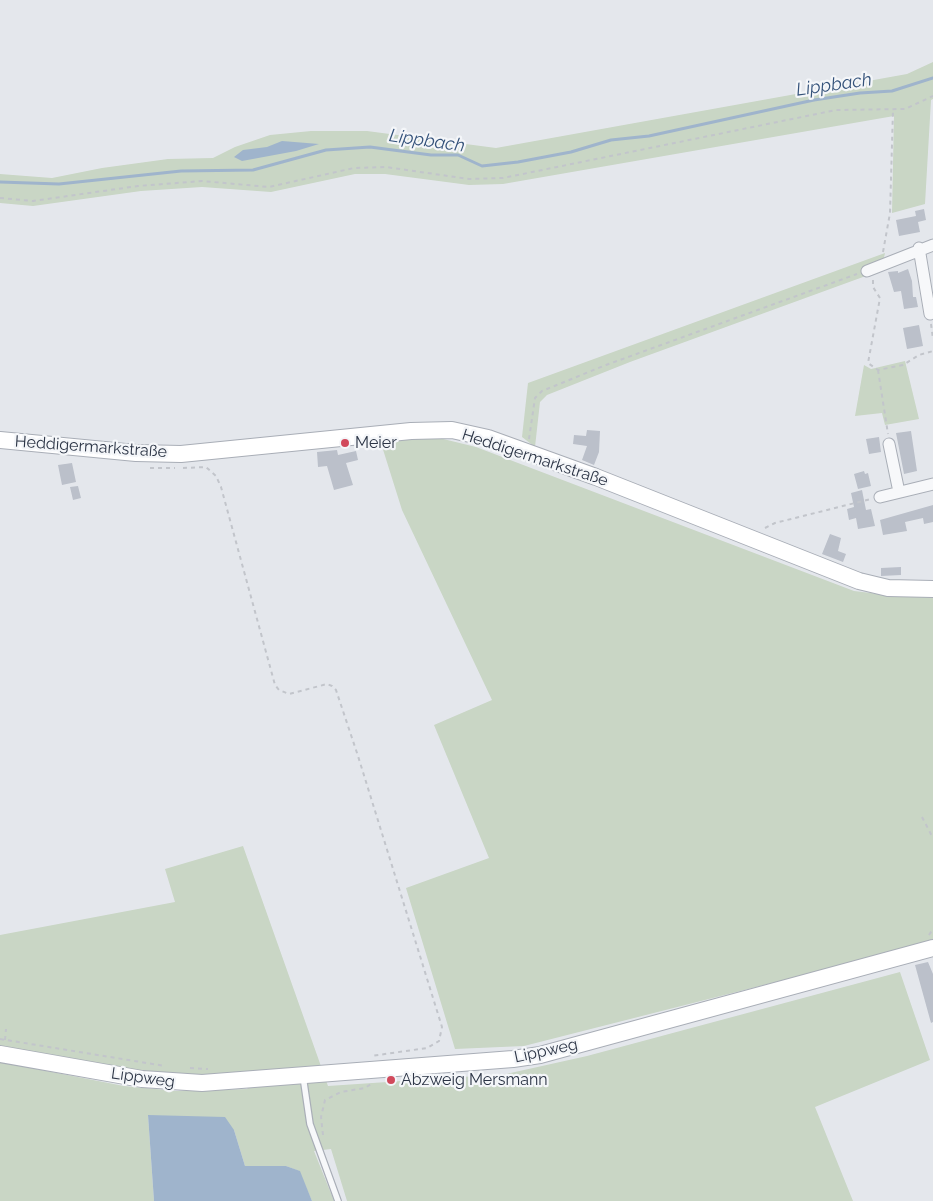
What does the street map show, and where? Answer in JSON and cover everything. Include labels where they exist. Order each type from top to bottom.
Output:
[{"type":"street","points":[[873,268],[919,248],[933,245]]},
{"type":"street","points":[[919,248],[930,314]]},
{"type":"street","name":"Heddigermarkstraße","points":[[0,440],[136,453],[181,454],[411,431],[452,430],[488,438],[527,451],[859,581],[888,588],[933,589]]},
{"type":"street","points":[[889,444],[899,492]]},
{"type":"street","points":[[880,497],[933,484]]},
{"type":"street","name":"Lippweg","points":[[0,1054],[173,1083],[202,1083],[303,1076],[540,1055],[933,948]]},
{"type":"lane","points":[[303,1076],[306,1110],[338,1201]]},
{"type":"path","points":[[0,198],[33,201],[138,186],[202,182],[269,187],[354,168],[386,167],[469,179],[503,178],[836,110],[905,109],[933,96]]},
{"type":"path","points":[[887,422],[878,370],[868,363],[880,298],[873,287],[873,268],[890,213],[893,110]]},
{"type":"path","points":[[527,451],[535,398],[542,391],[615,361],[873,268]]},
{"type":"path","points":[[930,314],[933,339]]},
{"type":"path","points":[[878,370],[904,365],[919,355],[933,351]]},
{"type":"path","points":[[147,467],[206,468],[216,476],[222,487],[275,685],[279,690],[289,694],[327,684],[336,690],[442,1027],[441,1036],[434,1045],[390,1054]]},
{"type":"path","points":[[754,539],[763,529],[774,523],[880,497]]},
{"type":"path","points":[[922,817],[933,838]]},
{"type":"path","points":[[0,1039],[171,1067]]},
{"type":"path","points":[[189,1068],[213,1071]]},
{"type":"path","points":[[322,1109],[329,1096],[365,1088],[378,1080]]},
{"type":"green space","points":[[933,62],[933,99],[931,100],[925,204],[892,213],[894,116],[503,184],[469,185],[385,174],[355,174],[271,192],[202,187],[141,191],[33,206],[0,203],[0,174],[52,178],[102,168],[168,159],[213,158],[235,147],[270,135],[311,131],[367,131],[496,148],[907,74]]},
{"type":"green space","points":[[885,253],[882,267],[863,277],[630,362],[547,395],[540,402],[535,447],[522,437],[528,383]]},
{"type":"green space","points":[[905,361],[919,419],[885,425],[882,413],[855,416],[864,365],[871,369]]},
{"type":"green space","points":[[435,437],[476,447],[854,591],[896,596],[933,596],[933,942],[524,1046],[455,1049],[406,888],[489,858],[434,725],[492,700],[402,510],[380,440]]},
{"type":"green space","points":[[243,846],[328,1086],[506,1074],[587,1056],[900,972],[930,1060],[815,1107],[853,1201],[347,1201],[331,1149],[314,1151],[334,1201],[312,1201],[299,1171],[286,1166],[245,1166],[234,1130],[148,1115],[154,1201],[0,1201],[0,1062],[124,1086],[176,1091],[248,1089],[235,1077],[168,1077],[0,1048],[0,935],[175,902],[165,869]]},
{"type":"water","points":[[282,141],[319,144],[296,151],[242,161],[234,157],[243,150],[267,147]]},
{"type":"water","points":[[148,1115],[225,1117],[234,1130],[245,1166],[286,1166],[300,1171],[312,1201],[154,1201]]},
{"type":"building","points":[[924,209],[926,220],[918,222],[920,232],[899,236],[896,220],[916,216],[915,211]]},
{"type":"building","points":[[908,269],[912,281],[913,297],[916,297],[918,307],[904,309],[901,291],[894,292],[888,272],[898,271],[898,273]]},
{"type":"building","points":[[919,325],[923,346],[907,349],[903,328]]},
{"type":"building","points":[[587,430],[600,431],[599,452],[594,465],[582,460],[587,446],[573,444],[574,435],[586,436]]},
{"type":"building","points":[[911,431],[917,471],[904,474],[896,433]]},
{"type":"building","points":[[879,437],[881,452],[869,454],[866,439]]},
{"type":"building","points":[[337,450],[338,455],[356,451],[358,460],[346,463],[353,485],[334,490],[327,466],[318,467],[317,452]]},
{"type":"building","points":[[72,463],[76,482],[62,485],[58,465]]},
{"type":"building","points":[[864,471],[865,474],[868,473],[871,486],[858,489],[854,474]]},
{"type":"building","points":[[78,486],[81,498],[73,500],[70,487]]},
{"type":"building","points":[[862,490],[866,510],[871,509],[875,526],[858,529],[856,518],[849,520],[847,509],[854,507],[851,493]]},
{"type":"building","points":[[933,505],[933,522],[924,524],[923,518],[905,522],[907,531],[883,535],[880,520]]},
{"type":"building","points":[[830,534],[841,538],[838,551],[846,554],[843,562],[822,554]]},
{"type":"building","points":[[901,567],[901,575],[881,576],[881,568]]},
{"type":"building","points":[[928,962],[933,974],[933,1022],[931,1023],[915,965]]},
{"type":"waterway","name":"Lippbach","points":[[0,182],[59,184],[181,171],[253,170],[326,150],[370,147],[431,155],[458,155],[482,166],[518,162],[571,152],[611,140],[649,136],[814,100],[860,93],[892,91],[933,78]]},
{"type":"place","name":"Meier","points":[[345,443]]},
{"type":"place","name":"Abzweig Mersmann","points":[[391,1080]]}]
